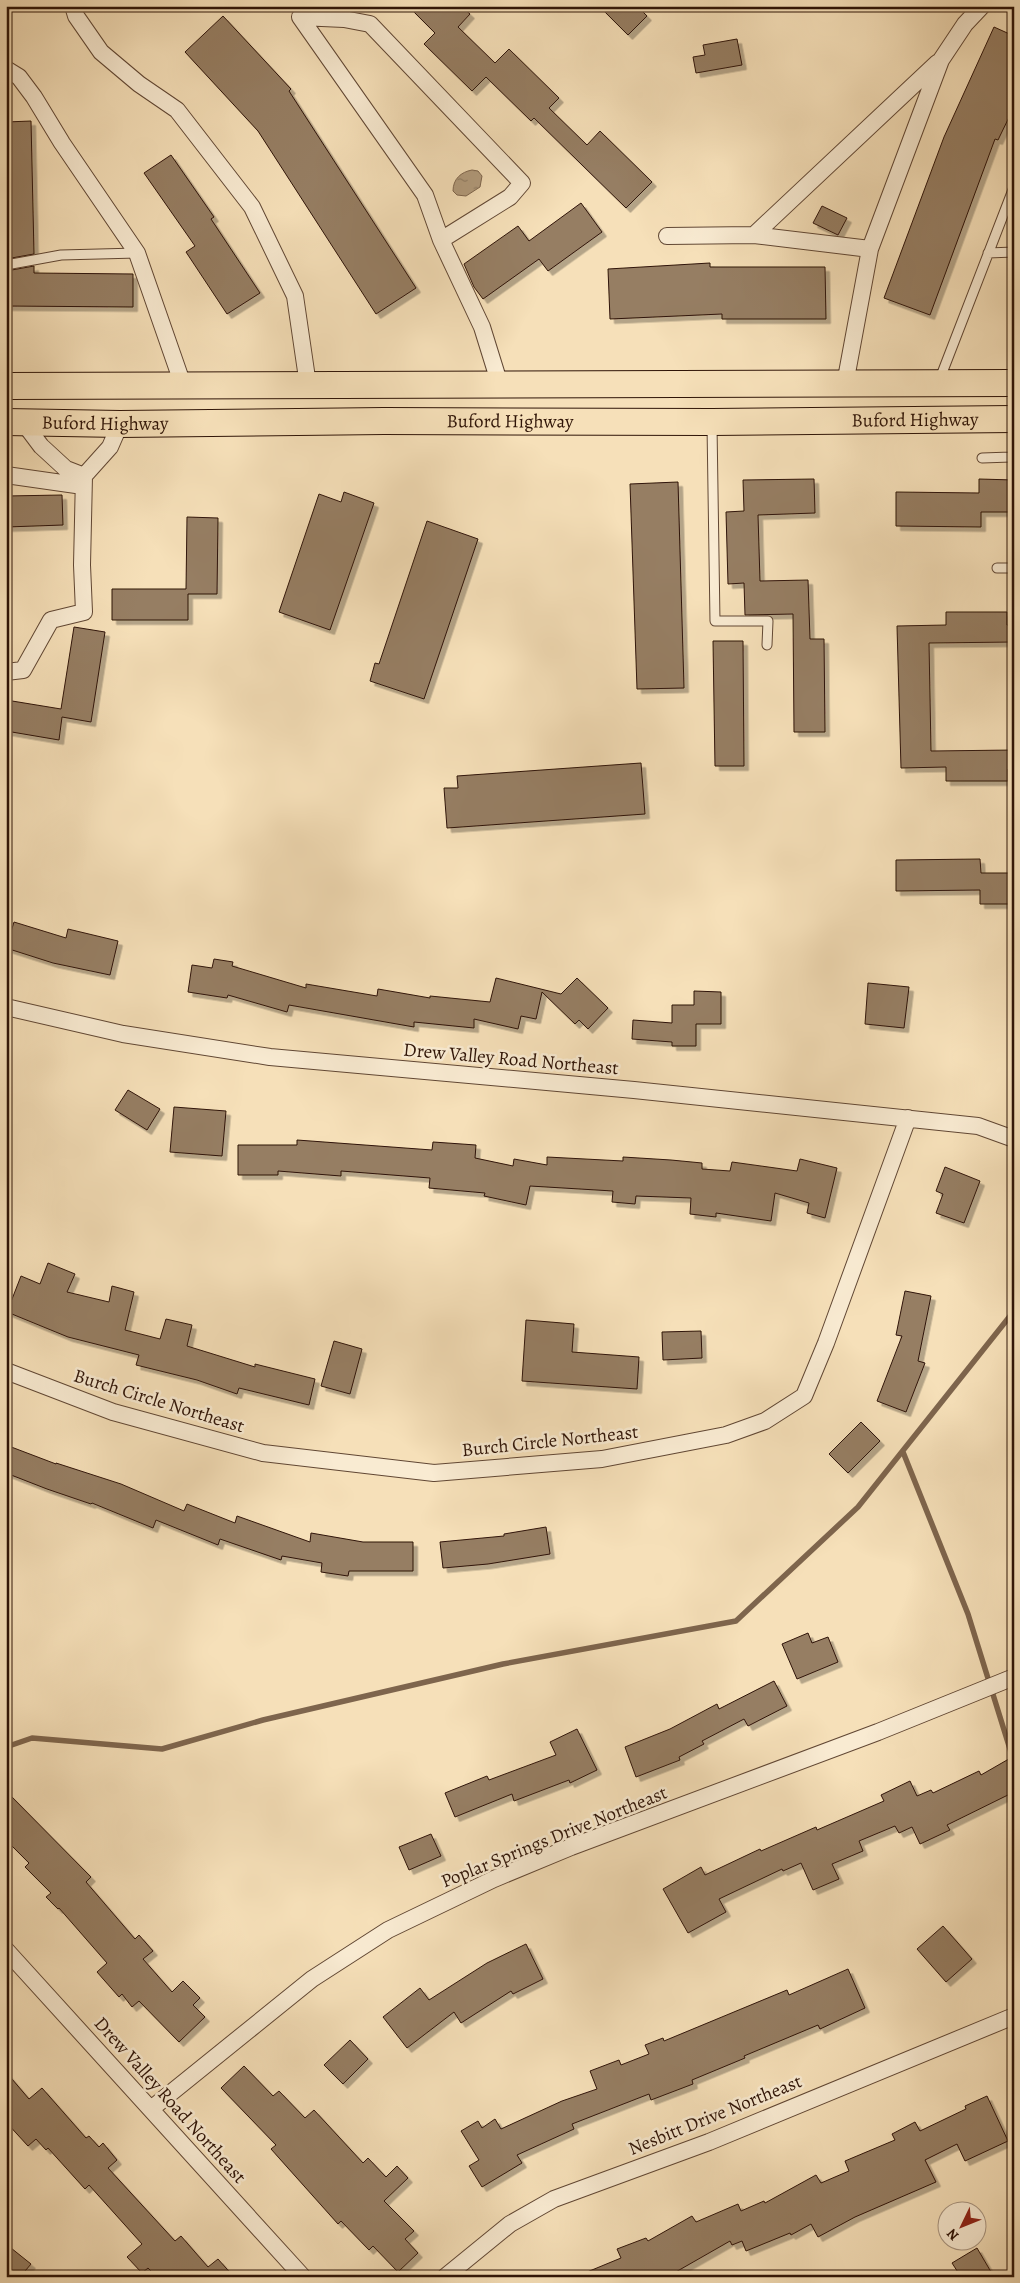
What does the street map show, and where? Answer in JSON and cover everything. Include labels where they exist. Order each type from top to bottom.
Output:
[{"type":"main road","name":"Buford Highway","points":[[6,386],[1014,383]]},
{"type":"main road","name":"Buford Highway","points":[[15,422],[120,424],[374,421],[712,422],[1014,419]]},
{"type":"street","points":[[73,6],[76,16],[101,52],[139,84],[177,110],[252,206],[296,296],[308,385]]},
{"type":"street","points":[[845,384],[870,249],[941,60],[965,24],[982,6]]},
{"type":"street","points":[[441,240],[510,197],[522,183],[370,24],[344,18],[300,18],[425,195],[441,240],[482,327],[500,385]]},
{"type":"street","points":[[754,235],[941,60]]},
{"type":"street","points":[[6,69],[19,77],[34,97],[62,143],[138,253],[183,385]]},
{"type":"street","points":[[667,236],[754,235],[870,249]]},
{"type":"street","points":[[15,422],[66,469],[84,481]]},
{"type":"street","points":[[6,672],[23,670],[52,620],[84,612],[82,564],[84,481],[110,447],[120,424]]},
{"type":"street","points":[[6,475],[84,481]]},
{"type":"street","name":"Drew Valley Road Northeast","points":[[6,1007],[123,1034],[270,1057],[634,1090],[908,1118],[978,1126],[1014,1139]]},
{"type":"street","name":"Burch Circle Northeast","points":[[6,1371],[113,1412],[263,1453],[434,1473],[602,1459],[726,1434],[765,1421],[804,1396],[826,1343],[908,1118]]},
{"type":"street","name":"Poplar Springs Drive Northeast","points":[[151,2108],[312,1980],[388,1930],[494,1879],[571,1847],[878,1732],[1014,1677]]},
{"type":"street","name":"Drew Valley Road Northeast","points":[[6,1950],[303,2277]]},
{"type":"street","name":"Nesbitt Drive Northeast","points":[[445,2277],[510,2224],[554,2200],[709,2142],[1014,2016]]},
{"type":"lane","points":[[938,384],[1014,187]]},
{"type":"lane","points":[[988,253],[1014,252]]},
{"type":"lane","points":[[6,265],[61,255],[138,253]]},
{"type":"lane","points":[[712,422],[715,621],[768,621],[767,645]]},
{"type":"lane","points":[[982,458],[1011,457],[1014,455]]},
{"type":"lane","points":[[997,568],[1014,568]]},
{"type":"water","points":[[472,170],[478,171],[482,176],[480,187],[466,196],[457,195],[453,191],[454,183],[461,174]]},
{"type":"building","points":[[408,6],[461,6],[470,14],[458,27],[495,63],[509,49],[559,98],[549,108],[587,145],[600,131],[652,182],[626,208],[534,118],[531,121],[486,77],[472,91],[424,44],[435,33]]},
{"type":"building","points":[[599,6],[637,6],[647,16],[628,35]]},
{"type":"building","points":[[223,16],[291,89],[289,91],[416,288],[376,314],[258,131],[185,52]]},
{"type":"building","points":[[994,27],[1014,36],[1014,107],[998,140],[995,139],[930,315],[884,298],[944,137]]},
{"type":"building","points":[[737,39],[742,65],[696,73],[693,57],[705,55],[703,45]]},
{"type":"building","points":[[31,121],[34,254],[6,259],[6,122]]},
{"type":"building","points":[[171,155],[214,217],[211,219],[260,293],[227,314],[186,252],[195,246],[144,173]]},
{"type":"building","points":[[581,203],[602,232],[548,271],[539,259],[483,299],[474,287],[464,264],[518,226],[529,241]]},
{"type":"building","points":[[822,206],[847,218],[838,235],[813,223]]},
{"type":"building","points":[[710,263],[710,267],[825,267],[826,319],[722,319],[722,314],[610,319],[608,269]]},
{"type":"building","points":[[34,266],[34,273],[133,274],[133,307],[6,306],[6,271]]},
{"type":"building","points":[[814,479],[815,513],[758,515],[760,581],[808,580],[810,639],[824,639],[825,732],[794,732],[793,614],[745,615],[744,583],[728,584],[726,512],[744,511],[743,480]]},
{"type":"building","points":[[979,479],[1014,480],[1014,512],[981,512],[981,527],[896,526],[896,492],[979,493]]},
{"type":"building","points":[[678,482],[684,688],[637,689],[630,484]]},
{"type":"building","points":[[344,492],[374,503],[330,630],[279,612],[319,494],[341,502]]},
{"type":"building","points":[[62,495],[63,525],[6,527],[6,496]]},
{"type":"building","points":[[187,517],[218,518],[217,594],[188,594],[188,620],[112,620],[112,589],[186,589]]},
{"type":"building","points":[[427,521],[478,539],[424,699],[370,681],[375,663],[379,664]]},
{"type":"building","points":[[946,612],[1007,612],[1007,625],[1014,625],[1014,642],[929,643],[931,751],[1014,750],[1014,768],[1008,769],[1008,781],[946,781],[946,767],[901,768],[897,626],[946,625]]},
{"type":"building","points":[[74,627],[105,632],[91,722],[62,717],[59,740],[6,731],[6,700],[61,709]]},
{"type":"building","points":[[713,641],[743,641],[744,766],[715,766]]},
{"type":"building","points":[[641,763],[645,814],[447,828],[444,788],[458,788],[457,776]]},
{"type":"building","points":[[980,859],[981,873],[1014,873],[1014,904],[980,904],[980,890],[896,891],[896,860]]},
{"type":"building","points":[[14,922],[66,938],[68,929],[118,941],[110,975],[53,963],[6,948]]},
{"type":"building","points":[[214,959],[233,962],[232,966],[306,988],[306,984],[377,996],[378,989],[430,998],[430,996],[490,1002],[496,978],[561,994],[577,978],[608,1008],[588,1029],[579,1020],[575,1024],[542,992],[536,1019],[521,1016],[518,1029],[474,1019],[474,1028],[414,1022],[414,1027],[289,1005],[287,1012],[228,995],[227,998],[188,992],[192,965],[212,968]]},
{"type":"building","points":[[868,983],[909,987],[904,1028],[865,1024]]},
{"type":"building","points":[[694,991],[721,992],[721,1024],[696,1024],[696,1046],[672,1046],[672,1042],[632,1039],[633,1020],[672,1023],[672,1005],[694,1005]]},
{"type":"building","points":[[128,1090],[160,1109],[147,1130],[115,1110]]},
{"type":"building","points":[[174,1107],[226,1111],[222,1156],[170,1152]]},
{"type":"building","points":[[297,1140],[432,1150],[433,1142],[476,1145],[475,1158],[513,1166],[514,1159],[547,1165],[547,1157],[623,1161],[623,1157],[702,1163],[702,1169],[730,1171],[732,1162],[797,1171],[800,1159],[837,1168],[825,1218],[807,1213],[809,1203],[775,1193],[771,1221],[716,1213],[716,1217],[690,1214],[691,1198],[636,1196],[635,1204],[612,1202],[613,1191],[530,1186],[526,1205],[484,1196],[485,1193],[429,1188],[430,1178],[341,1171],[341,1176],[278,1171],[278,1175],[238,1175],[238,1145],[297,1145]]},
{"type":"building","points":[[945,1167],[980,1181],[964,1223],[936,1213],[943,1194],[936,1191]]},
{"type":"building","points":[[48,1263],[75,1274],[67,1292],[109,1302],[112,1286],[134,1292],[125,1330],[160,1339],[166,1319],[192,1325],[187,1346],[255,1367],[255,1364],[315,1379],[309,1405],[239,1388],[237,1394],[197,1380],[136,1365],[139,1355],[68,1337],[7,1312],[21,1276],[40,1284]]},
{"type":"building","points":[[905,1291],[931,1296],[918,1361],[925,1363],[906,1412],[877,1401],[902,1336],[896,1335]]},
{"type":"building","points":[[526,1320],[574,1324],[572,1352],[639,1357],[637,1389],[522,1381]]},
{"type":"building","points":[[701,1331],[702,1358],[663,1360],[662,1332]]},
{"type":"building","points":[[334,1341],[362,1349],[350,1394],[321,1386]]},
{"type":"building","points":[[861,1422],[880,1441],[848,1473],[829,1454]]},
{"type":"building","points":[[6,1445],[56,1464],[121,1484],[184,1511],[187,1504],[235,1523],[237,1516],[310,1542],[311,1533],[363,1542],[413,1542],[413,1571],[349,1571],[348,1576],[321,1572],[322,1563],[282,1556],[281,1560],[220,1539],[218,1545],[156,1520],[153,1528],[92,1503],[47,1489],[6,1473]]},
{"type":"building","points":[[546,1527],[550,1554],[488,1564],[443,1568],[440,1542],[504,1536],[504,1534]]},
{"type":"building","points":[[808,1633],[812,1643],[828,1637],[838,1662],[797,1679],[782,1644]]},
{"type":"building","points":[[774,1681],[787,1706],[748,1726],[744,1719],[702,1741],[704,1744],[679,1757],[680,1760],[636,1777],[625,1747],[670,1729],[717,1704],[719,1709]]},
{"type":"building","points":[[577,1729],[597,1770],[570,1783],[569,1780],[514,1801],[512,1794],[455,1817],[445,1793],[487,1776],[489,1780],[556,1755],[550,1742]]},
{"type":"building","points":[[1014,1756],[1014,1792],[947,1825],[950,1830],[920,1844],[912,1827],[899,1833],[895,1826],[859,1841],[863,1851],[832,1864],[839,1879],[813,1890],[801,1863],[783,1871],[782,1869],[719,1899],[726,1912],[688,1933],[663,1889],[701,1867],[705,1875],[760,1849],[761,1851],[816,1827],[817,1830],[884,1801],[881,1795],[910,1781],[917,1796],[931,1790],[933,1793],[979,1771],[981,1775]]},
{"type":"building","points":[[6,1791],[91,1877],[86,1882],[135,1939],[139,1935],[153,1951],[143,1959],[172,1992],[183,1981],[200,1998],[193,2005],[205,2017],[179,2042],[139,2001],[132,2007],[122,1994],[119,1997],[97,1972],[107,1963],[59,1908],[46,1897],[51,1893],[25,1867],[29,1863],[6,1840]]},
{"type":"building","points":[[431,1834],[441,1856],[409,1870],[399,1847]]},
{"type":"building","points":[[943,1926],[972,1959],[946,1982],[917,1949]]},
{"type":"building","points":[[526,1944],[543,1979],[513,1994],[511,1991],[461,2023],[454,2012],[407,2048],[383,2017],[420,1988],[429,2000],[487,1963]]},
{"type":"building","points":[[848,1969],[865,2008],[820,2029],[818,2025],[744,2056],[745,2058],[692,2080],[693,2084],[651,2100],[649,2094],[572,2124],[574,2129],[517,2155],[522,2163],[482,2187],[469,2166],[479,2160],[461,2131],[478,2121],[482,2128],[495,2119],[501,2129],[562,2101],[597,2089],[590,2071],[619,2060],[621,2065],[649,2054],[645,2045],[663,2038],[664,2041],[787,1990],[789,1995]]},
{"type":"building","points":[[350,2040],[368,2059],[343,2084],[324,2065]]},
{"type":"building","points":[[244,2066],[273,2096],[279,2091],[305,2118],[314,2110],[363,2163],[368,2158],[386,2177],[397,2166],[408,2178],[384,2201],[414,2231],[405,2239],[418,2253],[398,2272],[373,2246],[369,2250],[341,2221],[338,2224],[271,2149],[276,2145],[221,2088]]},
{"type":"building","points":[[6,2072],[29,2099],[42,2088],[86,2138],[89,2136],[99,2147],[103,2143],[117,2160],[108,2168],[175,2241],[181,2236],[208,2267],[218,2259],[234,2277],[157,2277],[148,2268],[142,2273],[127,2257],[142,2244],[89,2185],[85,2189],[48,2148],[46,2150],[36,2139],[28,2146],[6,2122]]},
{"type":"building","points":[[987,2096],[1008,2141],[965,2161],[957,2144],[925,2160],[936,2182],[855,2217],[818,2237],[811,2224],[791,2235],[790,2233],[746,2251],[742,2241],[732,2245],[730,2241],[667,2277],[575,2277],[621,2258],[617,2249],[646,2238],[648,2241],[692,2216],[696,2222],[738,2204],[741,2211],[764,2201],[765,2203],[816,2175],[821,2183],[849,2171],[845,2161],[895,2140],[892,2134],[915,2122],[920,2131],[966,2109],[965,2106]]},
{"type":"building","points":[[6,2244],[31,2264],[20,2277],[6,2277]]},
{"type":"building","points":[[974,2250],[978,2250],[994,2277],[961,2277],[952,2263]]},
{"type":"waterway","points":[[6,1747],[32,1738],[162,1749],[263,1720],[503,1664],[736,1621],[858,1507],[1014,1311]]},
{"type":"waterway","points":[[903,1452],[968,1614],[1014,1762]]}]
